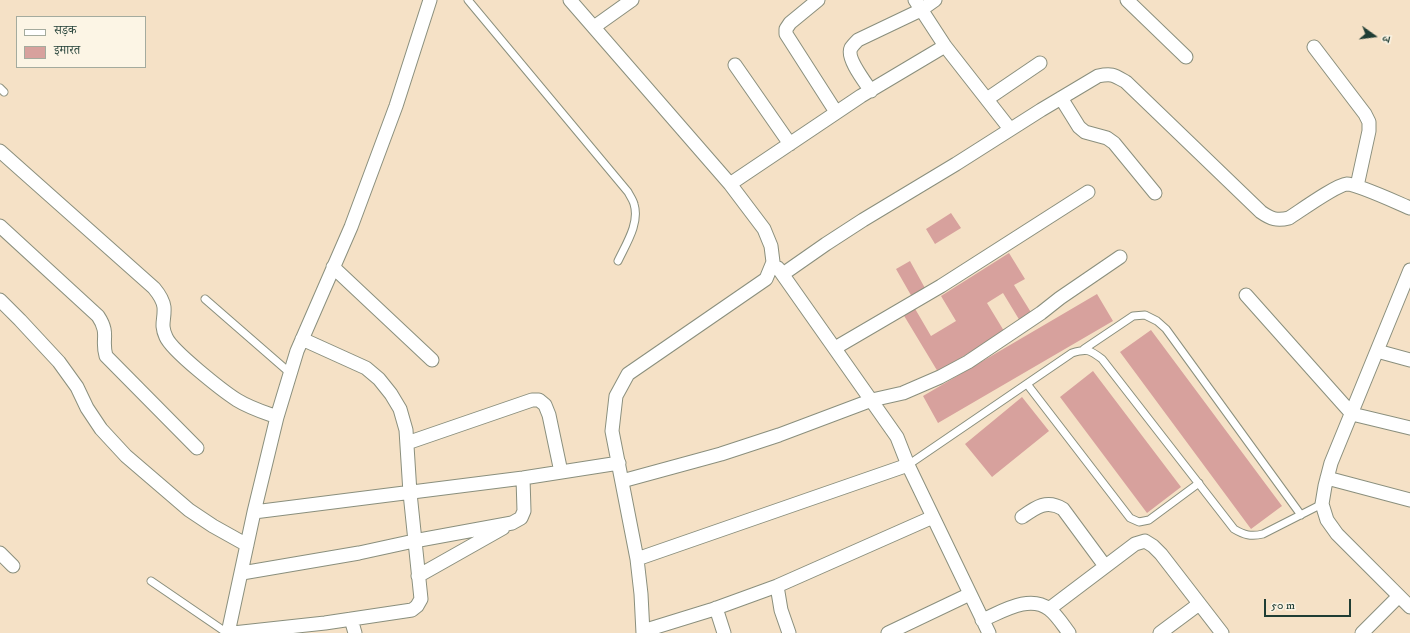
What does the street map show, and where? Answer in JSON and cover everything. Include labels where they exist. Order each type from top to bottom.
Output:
[{"type":"street","points":[[228,633],[254,512],[277,417],[290,373],[302,339],[351,227],[393,113],[430,0]]},
{"type":"street","points":[[570,0],[730,184],[764,229],[771,246],[773,262],[766,279],[628,374],[616,396],[612,431],[637,559],[643,632],[777,586],[933,517]]},
{"type":"street","points":[[594,27],[632,0]]},
{"type":"street","points":[[818,0],[790,23],[786,29],[786,34],[836,112]]},
{"type":"street","points":[[871,91],[852,61],[850,55],[851,48],[858,40],[918,5],[935,0]]},
{"type":"street","points":[[1127,0],[1186,57]]},
{"type":"street","points":[[918,5],[945,46],[1010,129]]},
{"type":"street","points":[[730,184],[836,112],[945,46]]},
{"type":"street","points":[[1314,47],[1365,114],[1369,122],[1369,131],[1357,186]]},
{"type":"street","points":[[987,99],[1040,63]]},
{"type":"street","points":[[735,65],[790,144]]},
{"type":"street","points":[[784,274],[838,236],[1010,129],[1098,76],[1108,74],[1117,76],[1126,82],[1270,219],[1281,220],[1289,218],[1338,187],[1348,184],[1357,186],[1410,208]]},
{"type":"street","points":[[1061,98],[1079,127],[1085,132],[1107,138],[1114,143],[1155,193]]},
{"type":"street","points":[[0,151],[154,288],[161,297],[164,307],[162,327],[167,339],[175,350],[237,400],[252,408],[277,417]]},
{"type":"street","points":[[835,348],[941,286],[1088,192]]},
{"type":"street","points":[[0,226],[98,316],[103,324],[106,335],[103,348],[106,356],[197,448]]},
{"type":"street","points":[[622,481],[721,454],[780,435],[872,400],[903,393],[940,377],[968,362],[1120,257]]},
{"type":"street","points":[[773,262],[784,274],[897,437],[908,466],[989,633]]},
{"type":"street","points":[[334,267],[432,360]]},
{"type":"street","points":[[1410,270],[1406,293],[1377,351],[1331,463],[1322,504],[1327,520],[1337,534],[1410,607]]},
{"type":"street","points":[[1246,295],[1352,414],[1410,428]]},
{"type":"street","points":[[0,300],[59,362],[77,387],[87,408],[101,429],[126,456],[189,510],[247,546]]},
{"type":"street","points":[[233,633],[412,610],[417,606],[420,599],[410,493],[406,430],[400,409],[391,394],[366,368],[302,339]]},
{"type":"street","points":[[1377,351],[1410,360]]},
{"type":"street","points":[[407,443],[532,400],[539,400],[545,405],[549,414],[561,472]]},
{"type":"street","points":[[254,512],[523,478],[619,463]]},
{"type":"street","points":[[637,559],[908,466]]},
{"type":"street","points":[[418,576],[521,518],[524,511],[523,478]]},
{"type":"street","points":[[1327,478],[1410,500]]},
{"type":"street","points":[[1022,517],[1038,506],[1048,504],[1057,505],[1063,509],[1105,566]]},
{"type":"street","points":[[242,573],[359,554],[414,541],[512,524]]},
{"type":"street","points":[[1049,609],[1135,544],[1145,541],[1161,554],[1222,633]]},
{"type":"street","points":[[0,553],[13,566]]},
{"type":"street","points":[[777,586],[780,610],[789,633]]},
{"type":"street","points":[[888,633],[970,594]]},
{"type":"street","points":[[1362,633],[1399,596]]},
{"type":"street","points":[[982,620],[1024,603],[1036,603],[1049,609],[1069,633]]},
{"type":"street","points":[[1160,633],[1200,604]]},
{"type":"street","points":[[716,608],[724,633]]},
{"type":"street","points":[[351,619],[354,633]]},
{"type":"lane","points":[[468,0],[628,192],[634,203],[636,216],[634,227],[618,261]]},
{"type":"lane","points":[[205,298],[290,373]]},
{"type":"lane","points":[[908,466],[1072,353],[1084,350],[1133,316],[1145,315],[1157,321],[1166,329],[1301,515]]},
{"type":"lane","points":[[1084,350],[1092,352],[1102,359],[1234,529],[1242,534],[1253,536],[1263,534],[1322,504]]},
{"type":"lane","points":[[1027,384],[1130,518],[1140,522],[1149,520],[1198,483]]},
{"type":"lane","points":[[151,581],[228,633]]},
{"type":"building","points":[[951,213],[961,228],[935,244],[926,229]]},
{"type":"building","points":[[1009,253],[1025,279],[1014,285],[1032,314],[1020,321],[1003,293],[987,303],[1004,331],[938,372],[903,314],[914,307],[931,336],[956,321],[941,296]]},
{"type":"building","points":[[910,261],[926,290],[912,297],[896,269]]},
{"type":"building","points":[[1097,294],[1113,321],[938,423],[923,396]]},
{"type":"building","points":[[1151,330],[1282,506],[1251,529],[1120,352]]},
{"type":"building","points":[[1093,371],[1181,487],[1147,513],[1060,397]]},
{"type":"building","points":[[1022,397],[1049,431],[992,477],[965,444]]}]
